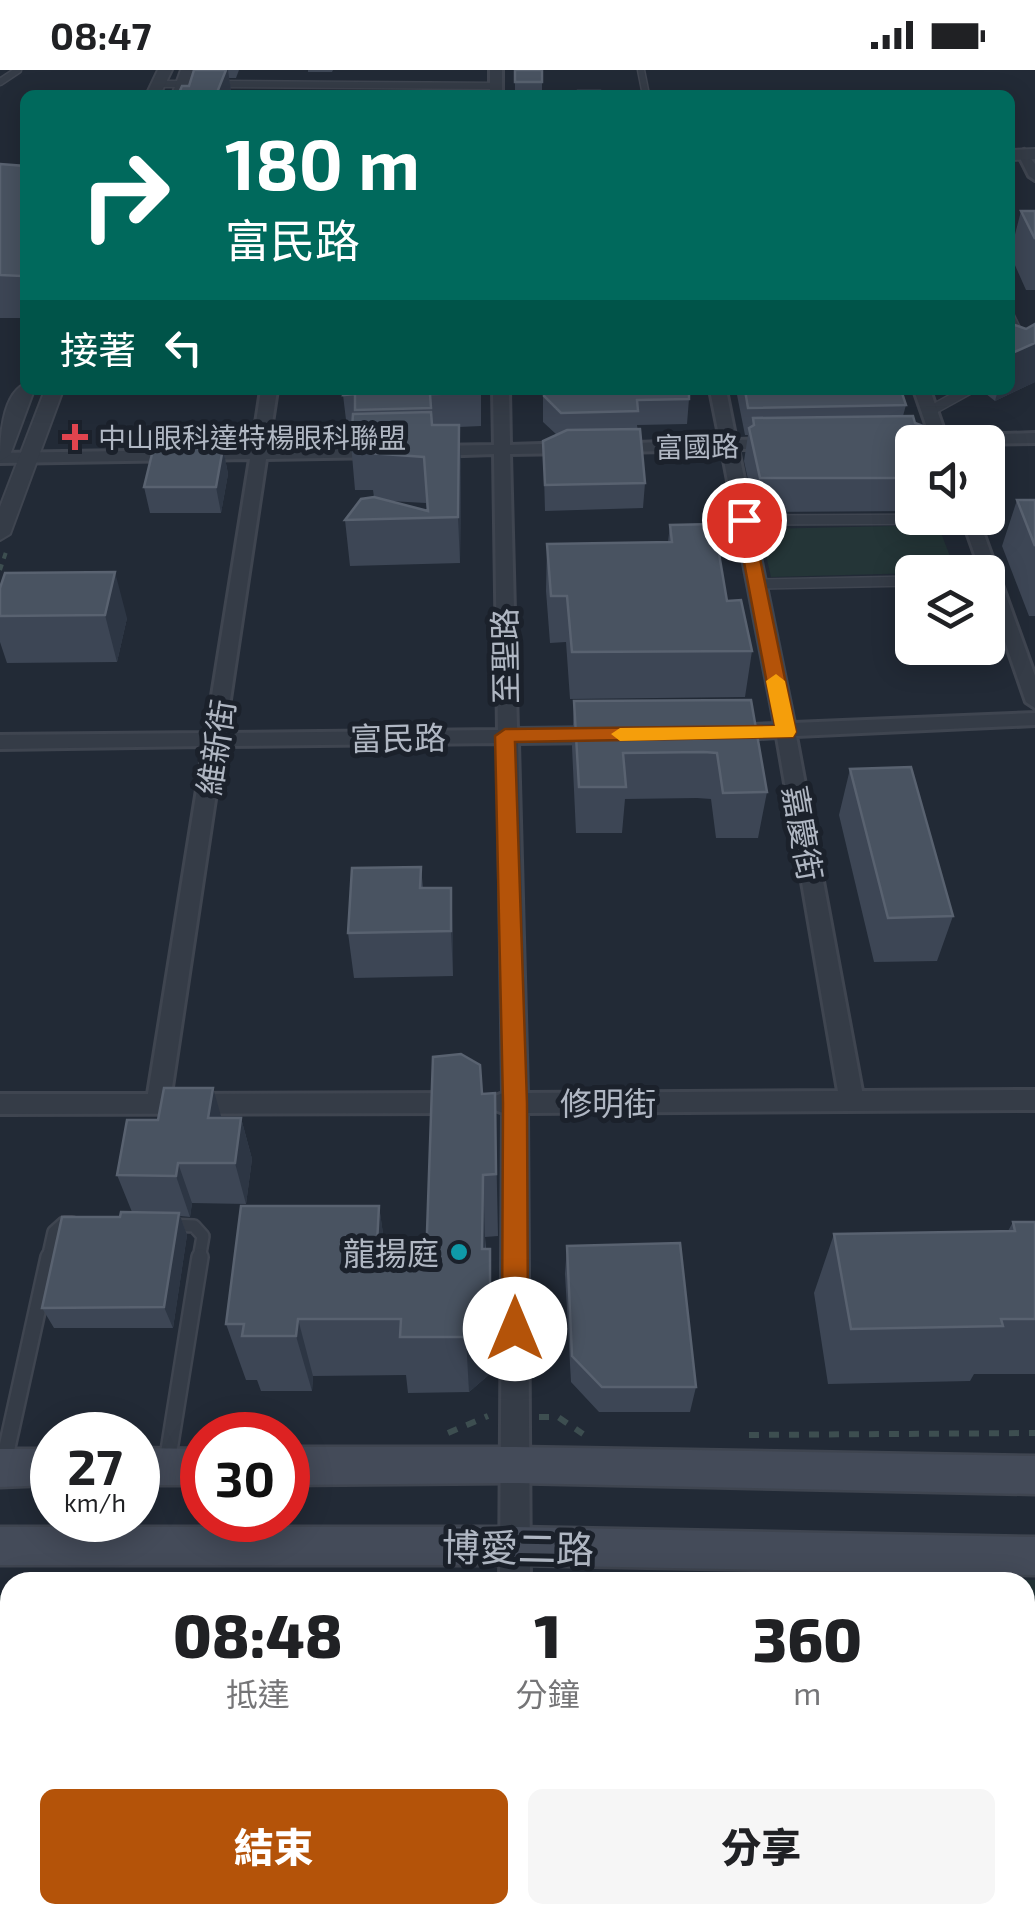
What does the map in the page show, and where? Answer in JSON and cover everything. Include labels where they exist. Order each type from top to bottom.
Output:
[{"type":"main road","points":[[310,1449],[448,1443],[517,1466],[1035,1475]]},
{"type":"main road","points":[[4,1456],[30,1462]]},
{"type":"main road","name":"博愛二路","points":[[0,1546],[515,1564],[1035,1556]]},
{"type":"street","points":[[496,70],[496,90]]},
{"type":"street","points":[[1023,154],[1035,176]]},
{"type":"street","points":[[23,395],[0,457],[396,452]]},
{"type":"street","points":[[0,534],[52,395]]},
{"type":"street","name":"維新街","points":[[158,1103],[268,395]]},
{"type":"street","name":"至聖路","points":[[501,395],[515,1103],[515,1564]]},
{"type":"street","name":"嘉慶街","points":[[719,395],[786,732],[852,1100]]},
{"type":"street","points":[[924,395],[935,425]]},
{"type":"street","points":[[1005,439],[1035,438]]},
{"type":"street","points":[[889,442],[895,442]]},
{"type":"street","name":"富國路","points":[[601,448],[798,444]]},
{"type":"street","points":[[416,451],[583,448]]},
{"type":"street","points":[[1005,622],[1035,702]]},
{"type":"street","points":[[711,733],[1035,719]]},
{"type":"street","name":"富民路","points":[[0,742],[618,734]]},
{"type":"street","name":"修明街","points":[[0,1104],[1035,1100]]},
{"type":"lane","points":[[0,82],[18,70]]},
{"type":"lane","points":[[159,83],[186,83]]},
{"type":"lane","points":[[212,84],[496,90]]},
{"type":"lane","points":[[1015,324],[1024,342]]},
{"type":"lane","points":[[930,411],[959,395]]},
{"type":"lane","points":[[744,520],[895,519]]},
{"type":"lane","points":[[756,584],[895,581]]},
{"type":"lane","points":[[4,1456],[54,1232],[64,1223],[83,1224]]},
{"type":"lane","points":[[157,1225],[194,1226],[203,1236],[169,1459]]},
{"type":"path","points":[[448,1443],[486,1416]]},
{"type":"path","points":[[558,1417],[584,1435],[602,1435]]},
{"type":"path","points":[[738,1434],[1035,1433]]},
{"type":"path","points":[[4,1456],[169,1459]]},
{"type":"shaded area","points":[[895,526],[895,535],[942,535],[949,555],[895,555],[895,574],[771,577],[760,529]]},
{"type":"building","points":[[194,70],[226,70],[218,90],[180,90],[189,86]]},
{"type":"building","points":[[515,70],[542,70],[542,82],[515,82]]},
{"type":"building","points":[[0,164],[20,166],[20,276],[0,275]]},
{"type":"building","points":[[1021,211],[1035,211],[1035,239]]},
{"type":"building","points":[[1035,324],[1035,343],[1015,352],[1015,325],[1026,329]]},
{"type":"building","points":[[355,395],[430,395],[431,408],[355,410]]},
{"type":"building","points":[[689,395],[689,399],[637,400],[638,411],[561,413],[544,396]]},
{"type":"building","points":[[746,395],[903,395],[906,405],[748,408]]},
{"type":"building","points":[[431,412],[432,425],[459,425],[458,517],[345,520],[361,499],[374,497],[428,511],[424,457],[370,453],[369,444],[351,444],[353,414]]},
{"type":"building","points":[[913,416],[920,425],[895,425],[895,478],[760,478],[749,428],[754,425],[753,418]]},
{"type":"building","points":[[640,429],[645,483],[545,485],[543,441],[567,430]]},
{"type":"building","points":[[223,448],[216,487],[144,487],[153,450]]},
{"type":"building","points":[[1017,500],[1035,500],[1035,546]]},
{"type":"building","points":[[714,524],[727,601],[741,600],[752,651],[572,652],[567,596],[551,596],[547,544],[672,542],[670,525]]},
{"type":"building","points":[[115,572],[105,615],[0,616],[0,588],[5,573]]},
{"type":"building","points":[[751,700],[767,792],[723,793],[717,753],[704,752],[623,753],[626,787],[579,787],[574,701]]},
{"type":"building","points":[[911,767],[953,916],[888,918],[850,769]]},
{"type":"building","points":[[421,867],[420,888],[451,888],[451,931],[348,933],[352,868]]},
{"type":"building","points":[[461,1054],[480,1065],[482,1094],[495,1093],[496,1174],[483,1175],[482,1249],[490,1249],[490,1316],[466,1337],[400,1337],[401,1319],[298,1319],[296,1336],[242,1336],[244,1324],[226,1324],[241,1206],[379,1206],[376,1262],[426,1262],[433,1057]]},
{"type":"building","points":[[164,1088],[213,1088],[208,1118],[241,1118],[235,1163],[178,1163],[176,1176],[117,1175],[127,1120],[158,1120]]},
{"type":"building","points":[[121,1212],[179,1213],[164,1307],[42,1308],[62,1217],[120,1217]]},
{"type":"building","points":[[1013,1222],[1035,1222],[1035,1319],[1001,1319],[1003,1326],[851,1329],[834,1234],[1015,1231]]},
{"type":"building","points":[[680,1243],[696,1387],[602,1387],[572,1356],[567,1246]]},
{"type":"slow traffic","points":[[620,734],[786,732],[776,681]]},
{"type":"place","name":"中山眼科達特楊眼科聯盟","points":[[75,437]]},
{"type":"place","name":"龍揚庭","points":[[459,1252]]},
{"type":"route","points":[[515,1329],[515,1103],[505,736],[786,732],[744,520]]}]
